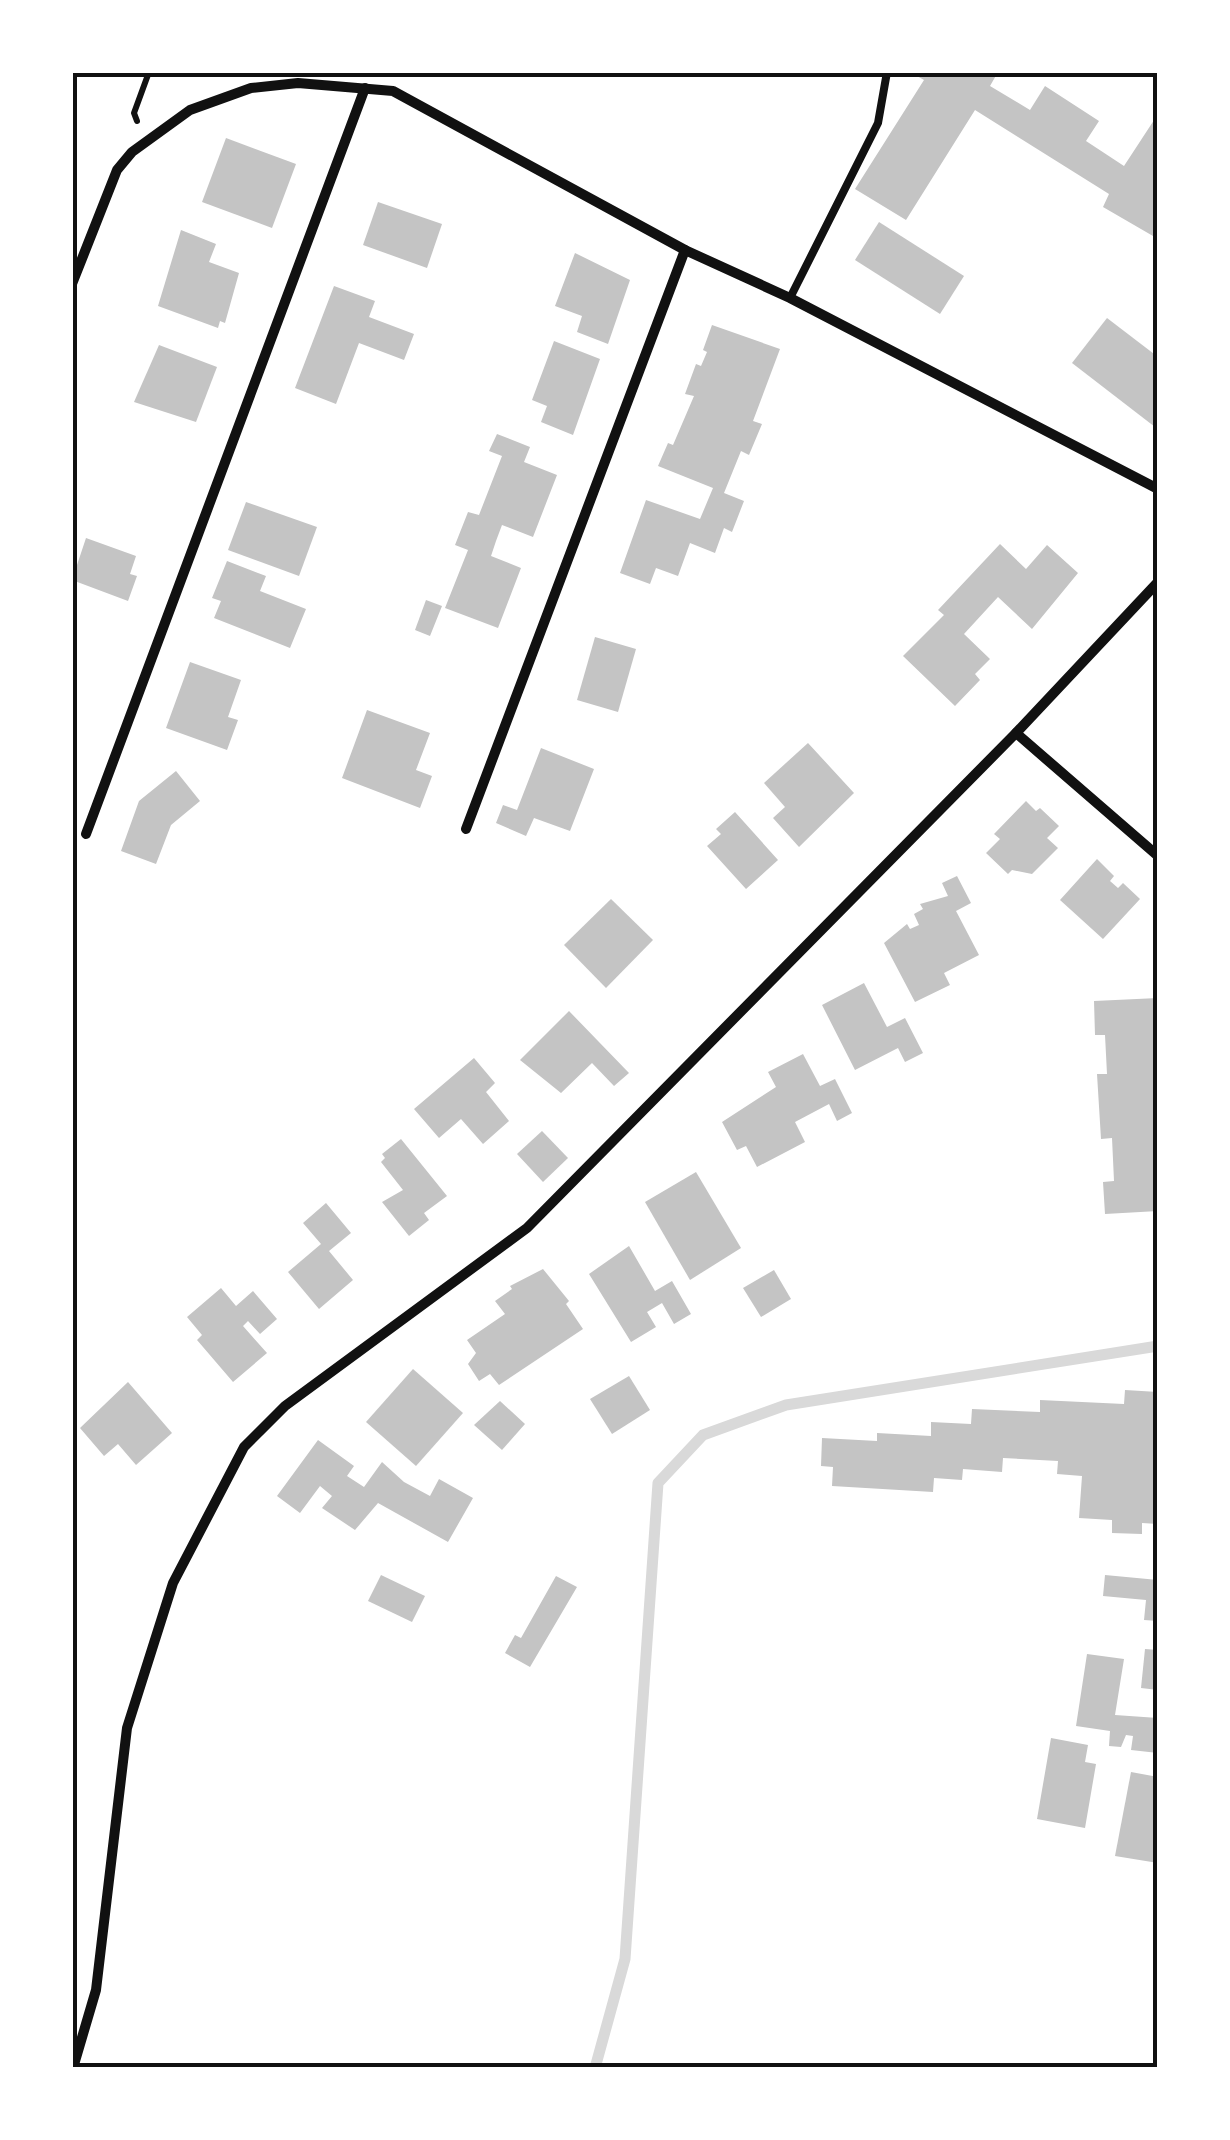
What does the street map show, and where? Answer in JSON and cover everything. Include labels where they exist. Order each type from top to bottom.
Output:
[{"type":"street","points":[[72,284],[117,170],[146,140],[190,110],[251,88],[341,78],[419,103],[685,250],[790,298],[1158,489]]},
{"type":"street","points":[[86,834],[364,88]]},
{"type":"street","points":[[466,829],[685,250]]},
{"type":"street","points":[[73,2068],[96,1990],[127,1728],[173,1583],[244,1447],[285,1406],[527,1228],[1016,734],[1158,582]]},
{"type":"street","points":[[1016,734],[1158,856]]},
{"type":"lane","points":[[790,298],[878,122],[886,72]]},
{"type":"path","points":[[146,140],[134,113],[148,72]]},
{"type":"building","points":[[910,72],[998,72],[990,86],[1030,110],[1045,86],[1099,121],[1086,141],[1124,166],[1158,114],[1158,228],[1153,236],[1103,207],[1109,194],[975,110],[906,220],[855,189],[924,80]]},
{"type":"building","points":[[226,138],[296,164],[272,228],[202,202]]},
{"type":"building","points":[[378,202],[442,224],[427,268],[363,245]]},
{"type":"building","points":[[879,222],[964,276],[940,314],[855,260]]},
{"type":"building","points":[[181,230],[216,244],[209,262],[239,273],[225,323],[220,321],[218,328],[158,306]]},
{"type":"building","points":[[575,253],[630,280],[608,344],[577,332],[582,316],[555,306]]},
{"type":"building","points":[[334,286],[375,301],[369,317],[414,334],[404,360],[359,343],[336,404],[295,388]]},
{"type":"building","points":[[1107,318],[1158,357],[1155,427],[1072,363]]},
{"type":"building","points":[[712,325],[780,349],[753,421],[762,424],[749,455],[741,451],[724,493],[744,501],[732,532],[724,528],[715,553],[690,543],[678,576],[656,568],[650,584],[620,573],[646,500],[700,519],[713,488],[658,466],[668,443],[673,445],[694,396],[685,394],[696,364],[701,366],[707,352],[703,350]]},
{"type":"building","points":[[554,341],[600,359],[573,435],[541,422],[547,406],[532,400]]},
{"type":"building","points":[[159,345],[217,367],[196,422],[134,402]]},
{"type":"building","points":[[497,434],[530,447],[524,462],[557,475],[533,537],[502,525],[491,556],[521,568],[498,628],[445,608],[468,550],[455,545],[468,512],[479,515],[502,456],[489,451]]},
{"type":"building","points":[[246,502],[317,527],[299,576],[228,550]]},
{"type":"building","points":[[86,538],[136,556],[130,574],[137,576],[128,601],[72,580]]},
{"type":"building","points":[[1000,544],[1026,569],[1047,545],[1078,573],[1032,629],[998,597],[964,634],[990,659],[975,674],[980,680],[955,706],[903,656],[944,615],[938,610]]},
{"type":"building","points":[[227,561],[266,576],[260,591],[306,609],[290,648],[214,618],[221,601],[212,598]]},
{"type":"building","points":[[426,600],[442,606],[430,636],[415,630]]},
{"type":"building","points":[[595,637],[636,649],[618,712],[577,700]]},
{"type":"building","points":[[190,662],[241,680],[228,717],[238,720],[227,750],[166,728]]},
{"type":"building","points":[[367,710],[430,733],[416,770],[432,776],[420,808],[342,778]]},
{"type":"building","points":[[808,743],[854,793],[799,847],[773,818],[785,807],[764,783]]},
{"type":"building","points":[[541,748],[594,769],[570,831],[534,818],[526,836],[496,823],[503,805],[517,810]]},
{"type":"building","points":[[176,771],[200,801],[171,825],[156,864],[121,851],[139,801]]},
{"type":"building","points":[[1026,801],[1059,826],[1047,838],[1058,848],[1032,874],[1012,870],[1008,874],[986,853],[1000,839],[994,834]]},
{"type":"building","points":[[735,812],[778,860],[746,889],[707,846],[721,834],[716,829]]},
{"type":"building","points":[[1097,859],[1114,876],[1110,881],[1118,888],[1123,883],[1140,899],[1103,939],[1060,900]]},
{"type":"building","points":[[957,876],[971,903],[956,911],[979,955],[944,973],[950,985],[915,1002],[884,943],[907,924],[910,929],[919,925],[914,914],[923,909],[920,904],[948,896],[942,883]]},
{"type":"building","points":[[611,899],[653,940],[606,988],[564,945]]},
{"type":"building","points":[[864,983],[887,1027],[905,1018],[923,1053],[905,1062],[898,1048],[855,1070],[822,1005]]},
{"type":"building","points":[[1158,998],[1158,1211],[1105,1214],[1103,1182],[1114,1181],[1112,1138],[1101,1139],[1097,1074],[1107,1074],[1105,1035],[1095,1035],[1094,1001]]},
{"type":"building","points":[[569,1011],[629,1073],[614,1086],[592,1063],[561,1093],[520,1060]]},
{"type":"building","points":[[803,1054],[820,1086],[835,1079],[852,1113],[837,1121],[829,1104],[795,1122],[805,1142],[757,1167],[746,1146],[737,1150],[722,1122],[776,1087],[768,1072]]},
{"type":"building","points":[[474,1058],[495,1083],[486,1092],[509,1121],[483,1144],[461,1119],[439,1138],[414,1109]]},
{"type":"building","points":[[542,1131],[568,1158],[543,1182],[517,1154]]},
{"type":"building","points":[[401,1139],[447,1196],[424,1213],[429,1220],[409,1236],[382,1202],[403,1190],[381,1162],[385,1158],[382,1154]]},
{"type":"building","points":[[696,1172],[741,1248],[690,1280],[645,1202]]},
{"type":"building","points":[[326,1203],[351,1233],[329,1251],[353,1280],[319,1309],[288,1272],[321,1244],[303,1223]]},
{"type":"building","points":[[629,1246],[655,1291],[672,1281],[691,1314],[674,1324],[662,1303],[647,1312],[656,1327],[631,1342],[589,1274]]},
{"type":"building","points":[[543,1269],[569,1301],[566,1304],[583,1329],[499,1385],[490,1374],[479,1381],[468,1364],[476,1353],[467,1340],[505,1314],[495,1301],[512,1289],[510,1286]]},
{"type":"building","points":[[774,1270],[791,1299],[761,1317],[743,1288]]},
{"type":"building","points":[[221,1288],[236,1306],[253,1291],[277,1319],[260,1334],[248,1321],[243,1326],[267,1353],[233,1382],[197,1340],[202,1335],[187,1317]]},
{"type":"building","points":[[413,1369],[463,1413],[416,1466],[366,1422]]},
{"type":"building","points":[[629,1376],[650,1410],[612,1434],[590,1399]]},
{"type":"building","points":[[128,1382],[172,1433],[136,1465],[118,1444],[104,1456],[80,1428]]},
{"type":"building","points":[[1125,1390],[1158,1392],[1158,1524],[1142,1523],[1142,1534],[1112,1533],[1112,1520],[1079,1518],[1082,1476],[1057,1474],[1058,1461],[1003,1458],[1002,1472],[963,1469],[962,1480],[934,1478],[933,1492],[832,1486],[833,1467],[821,1466],[822,1438],[877,1441],[877,1433],[931,1436],[931,1422],[971,1424],[972,1409],[1040,1412],[1040,1400],[1124,1404]]},
{"type":"building","points":[[500,1401],[525,1424],[502,1450],[474,1425]]},
{"type":"building","points":[[318,1440],[354,1466],[347,1476],[364,1487],[382,1462],[404,1482],[430,1496],[439,1479],[473,1498],[448,1542],[378,1503],[355,1530],[322,1508],[332,1496],[320,1486],[300,1513],[277,1496]]},
{"type":"building","points":[[381,1575],[425,1596],[412,1622],[368,1601]]},
{"type":"building","points":[[1105,1575],[1158,1580],[1158,1621],[1144,1620],[1146,1600],[1103,1596]]},
{"type":"building","points":[[556,1576],[577,1587],[530,1667],[505,1653],[515,1635],[521,1638]]},
{"type":"building","points":[[1145,1649],[1158,1650],[1158,1690],[1141,1688]]},
{"type":"building","points":[[1087,1654],[1124,1659],[1115,1715],[1158,1718],[1158,1753],[1131,1750],[1133,1736],[1126,1735],[1121,1747],[1109,1746],[1110,1731],[1076,1726]]},
{"type":"building","points":[[1051,1738],[1088,1745],[1085,1762],[1096,1764],[1085,1828],[1037,1819]]},
{"type":"building","points":[[1131,1772],[1158,1777],[1158,1863],[1115,1856]]},
{"type":"waterway","points":[[595,2068],[625,1959],[658,1483],[703,1435],[786,1405],[1158,1346]]}]
